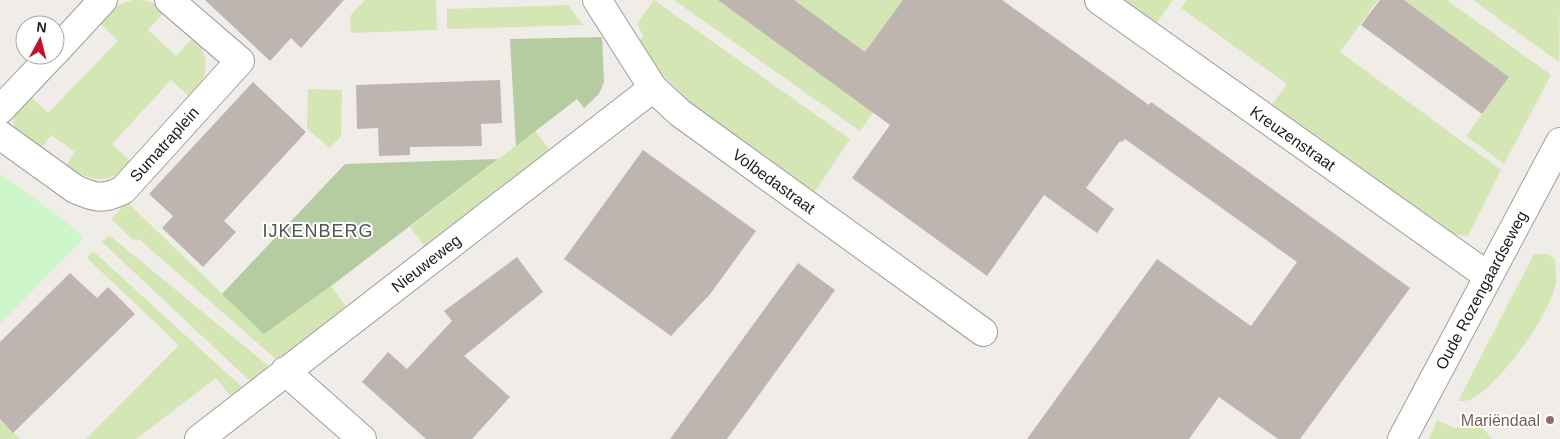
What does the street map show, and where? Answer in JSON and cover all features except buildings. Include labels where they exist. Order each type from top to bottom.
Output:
[{"type":"street","points":[[65,41],[103,0]]},
{"type":"street","name":"Sumatraplein","points":[[0,135],[75,189],[98,198],[112,196],[123,190],[240,61],[170,0]]},
{"type":"street","name":"Volbedastraat","points":[[597,0],[653,88],[680,113],[984,332]]},
{"type":"street","name":"Kreuzenstraat","points":[[1099,0],[1488,276]]},
{"type":"street","points":[[0,110],[43,65]]},
{"type":"street","name":"Nieuweweg","points":[[199,439],[653,88]]},
{"type":"street","name":"Oude Rozengaardseweg","points":[[1402,439],[1560,142]]},
{"type":"street","points":[[285,371],[362,439]]},
{"type":"green space","points":[[133,0],[150,2],[158,5],[165,11],[148,30],[176,56],[194,37],[203,53],[205,61],[204,76],[192,99],[171,80],[112,144],[132,163],[115,175],[107,178],[100,179],[84,176],[66,166],[75,152],[51,135],[41,149],[14,128],[15,113],[29,95],[48,113],[118,41],[99,22],[114,8],[122,3]]},
{"type":"green space","points":[[365,0],[436,0],[437,30],[351,33],[350,16]]},
{"type":"green space","points":[[654,0],[850,139],[814,193],[686,99],[661,73],[639,40],[644,37],[637,24]]},
{"type":"green space","points":[[674,0],[910,0],[929,33],[860,131]]},
{"type":"green space","points":[[1123,0],[1173,0],[1156,24]]},
{"type":"green space","points":[[1187,0],[1378,0],[1340,52],[1501,170],[1468,236],[1453,234],[1271,106],[1287,84],[1181,8]]},
{"type":"green space","points":[[1404,0],[1447,0],[1551,75],[1504,164],[1466,136],[1509,77]]},
{"type":"green space","points":[[1473,0],[1560,0],[1559,62]]},
{"type":"green space","points":[[568,5],[583,25],[447,29],[447,9]]},
{"type":"green space","points":[[602,37],[604,82],[599,94],[584,108],[577,99],[516,146],[510,39]]},
{"type":"green space","points":[[308,89],[342,90],[341,136],[330,148],[307,129]]},
{"type":"green space","points":[[535,131],[552,153],[427,249],[410,227]]},
{"type":"green space","points":[[498,159],[331,286],[264,334],[222,294],[345,164]]},
{"type":"green space","points":[[0,174],[83,236],[82,240],[0,324]]},
{"type":"green space","points":[[127,202],[264,334],[331,286],[349,310],[279,362],[140,240],[132,239],[111,219]]},
{"type":"green space","points":[[109,235],[272,369],[252,383],[102,242]]},
{"type":"green space","points":[[93,251],[244,389],[233,399],[216,378],[136,439],[86,439],[179,345],[87,258]]},
{"type":"green space","points":[[1534,254],[1548,254],[1555,260],[1556,283],[1544,313],[1522,348],[1495,380],[1470,400],[1458,401]]},
{"type":"green space","points":[[0,420],[20,439],[0,439]]},
{"type":"green space","points":[[1437,420],[1454,428],[1480,425],[1492,439],[1429,439]]},
{"type":"place","name":"Mariëndaal","points":[[1550,420]]},
{"type":"district","name":"IJKENBERG","points":[[318,231]]}]
